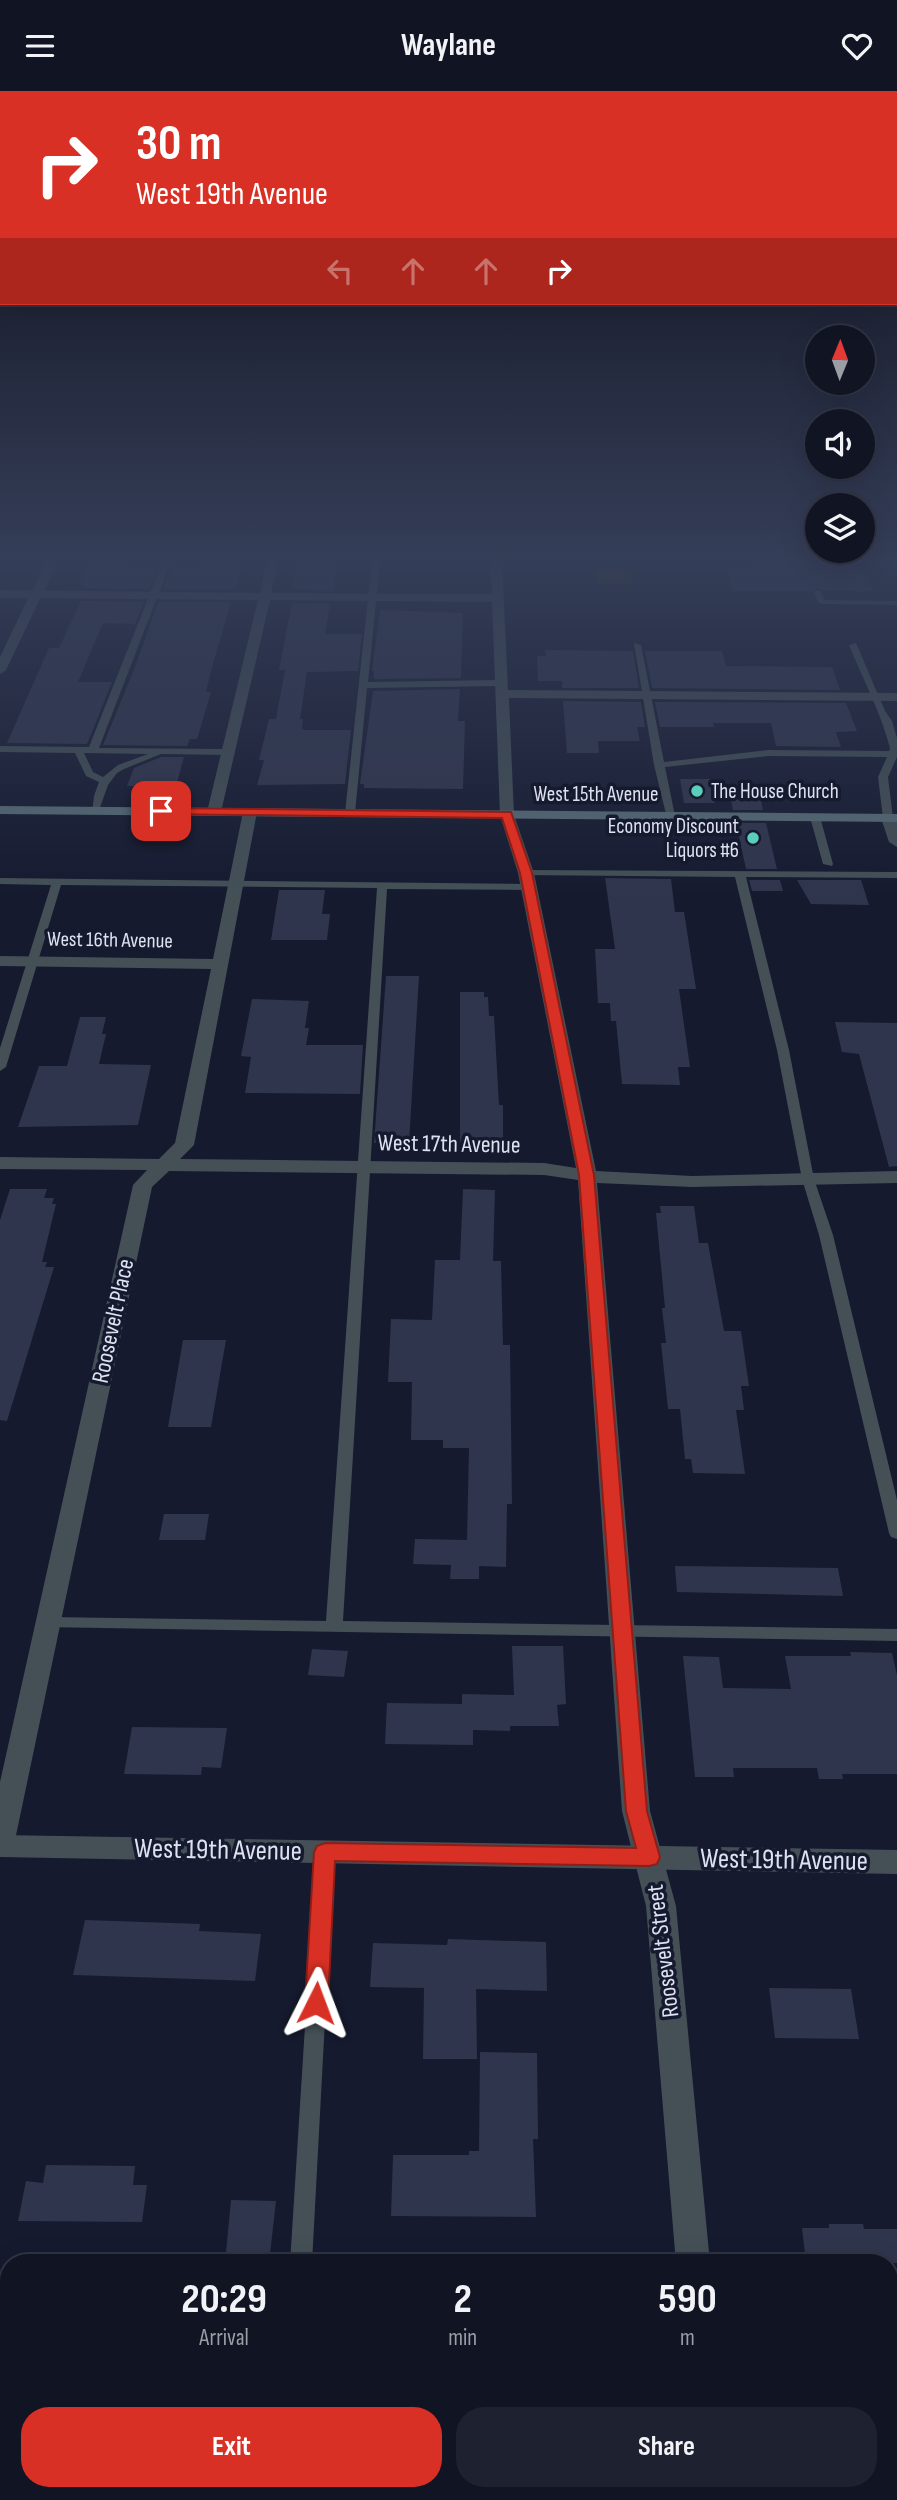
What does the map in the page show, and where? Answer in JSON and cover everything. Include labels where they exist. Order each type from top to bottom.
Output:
[{"type":"main road","name":"West 15th Avenue","points":[[0,811],[892,818]]},
{"type":"street","points":[[214,812],[247,673]]},
{"type":"street","name":"Roosevelt Street","points":[[500,673],[507,815],[528,880],[587,1175],[638,1823],[661,1906],[692,2254]]},
{"type":"street","points":[[501,689],[646,696],[897,697]]},
{"type":"street","name":"Roosevelt Place","points":[[0,1846],[143,1185],[184,1145],[250,812]]},
{"type":"street","points":[[892,818],[897,842]]},
{"type":"street","name":"West 16th Avenue","points":[[0,961],[219,964]]},
{"type":"street","name":"West 17th Avenue","points":[[0,1163],[544,1169],[624,1180],[761,1182],[897,1177]]},
{"type":"street","name":"West 19th Avenue","points":[[0,1846],[897,1862]]},
{"type":"lane","points":[[93,751],[123,673]]},
{"type":"lane","points":[[350,813],[364,673]]},
{"type":"lane","points":[[642,673],[670,816]]},
{"type":"lane","points":[[864,673],[888,721],[895,748],[883,777],[892,818]]},
{"type":"lane","points":[[363,685],[395,682],[501,689]]},
{"type":"lane","points":[[0,749],[228,752]]},
{"type":"lane","points":[[78,750],[89,774],[102,780]]},
{"type":"lane","points":[[95,811],[102,780],[114,769],[164,751]]},
{"type":"lane","points":[[659,765],[768,753],[894,754]]},
{"type":"lane","points":[[816,817],[828,864]]},
{"type":"lane","points":[[740,875],[783,1050],[808,1179],[826,1235],[897,1533]]},
{"type":"lane","points":[[0,881],[382,885],[740,875],[897,875]]},
{"type":"lane","points":[[0,1067],[57,881]]},
{"type":"lane","points":[[334,1627],[382,885]]},
{"type":"lane","points":[[48,1623],[897,1635]]},
{"type":"lane","points":[[302,2254],[325,1852]]},
{"type":"building","points":[[38,673],[82,673],[78,682],[112,682],[87,744],[7,743]]},
{"type":"building","points":[[133,673],[210,673],[206,692],[211,692],[197,739],[190,739],[187,746],[103,745]]},
{"type":"building","points":[[284,673],[307,673],[300,719],[303,719],[302,729],[351,730],[345,784],[257,785],[264,760],[259,760],[269,719],[276,719]]},
{"type":"building","points":[[374,673],[461,673],[461,678],[374,679]]},
{"type":"building","points":[[538,673],[637,673],[639,688],[562,688],[562,681],[538,681]]},
{"type":"building","points":[[649,673],[834,673],[840,690],[652,688]]},
{"type":"building","points":[[460,689],[458,721],[465,721],[463,789],[364,788],[364,784],[360,784],[373,691]]},
{"type":"building","points":[[563,701],[641,702],[645,727],[637,727],[640,741],[598,741],[599,753],[567,753]]},
{"type":"building","points":[[655,702],[846,703],[857,731],[836,732],[841,747],[776,746],[771,723],[660,727]]},
{"type":"building","points":[[161,757],[184,757],[176,786],[127,786],[134,768]]},
{"type":"building","name":"The House Church","points":[[680,779],[710,779],[715,803],[684,803]]},
{"type":"building","points":[[728,787],[758,787],[763,810],[733,810]]},
{"type":"building","points":[[736,823],[766,823],[777,869],[746,869]]},
{"type":"building","points":[[605,878],[671,879],[675,912],[684,912],[696,989],[679,989],[690,1067],[678,1067],[680,1085],[622,1084],[616,1021],[611,1021],[610,1003],[598,1003],[595,949],[615,949]]},
{"type":"building","points":[[749,880],[780,880],[783,891],[752,891]]},
{"type":"building","points":[[797,880],[861,880],[869,905],[811,904]]},
{"type":"building","points":[[279,890],[325,890],[322,914],[330,914],[327,940],[271,940]]},
{"type":"building","points":[[386,976],[419,976],[409,1143],[374,1143]]},
{"type":"building","points":[[460,992],[484,992],[484,997],[488,997],[489,1016],[494,1016],[499,1105],[503,1105],[503,1138],[493,1138],[493,1143],[460,1143]]},
{"type":"building","points":[[252,999],[309,1001],[305,1028],[309,1028],[306,1045],[363,1045],[360,1094],[245,1093],[251,1057],[241,1056]]},
{"type":"building","points":[[80,1017],[106,1017],[102,1034],[106,1034],[99,1064],[151,1065],[138,1125],[18,1127],[39,1066],[67,1066]]},
{"type":"building","points":[[835,1022],[897,1023],[897,1166],[889,1167],[859,1054],[842,1052]]},
{"type":"building","points":[[10,1189],[47,1189],[44,1198],[54,1198],[52,1204],[56,1204],[42,1262],[47,1262],[45,1267],[54,1267],[7,1421],[0,1420],[0,1220]]},
{"type":"building","points":[[463,1189],[495,1190],[493,1261],[501,1261],[503,1345],[510,1345],[512,1504],[507,1504],[506,1567],[479,1566],[479,1579],[450,1579],[451,1565],[413,1564],[415,1539],[467,1540],[469,1448],[443,1448],[443,1440],[411,1440],[412,1382],[388,1382],[391,1319],[432,1320],[435,1260],[460,1260]]},
{"type":"building","points":[[660,1206],[694,1206],[699,1243],[708,1243],[724,1331],[741,1331],[749,1386],[741,1386],[744,1410],[736,1410],[745,1474],[693,1473],[691,1459],[685,1459],[680,1409],[668,1409],[661,1343],[666,1343],[656,1213],[661,1213]]},
{"type":"building","points":[[183,1340],[226,1340],[211,1427],[168,1427]]},
{"type":"building","points":[[164,1514],[209,1514],[205,1540],[159,1540]]},
{"type":"building","points":[[675,1566],[838,1568],[843,1596],[677,1592]]},
{"type":"building","points":[[512,1646],[563,1646],[566,1704],[557,1705],[559,1726],[510,1726],[510,1731],[473,1730],[473,1745],[385,1744],[387,1703],[462,1704],[462,1694],[514,1695]]},
{"type":"building","points":[[312,1649],[348,1651],[344,1677],[308,1675]]},
{"type":"building","points":[[850,1652],[892,1653],[897,1675],[897,1774],[842,1774],[843,1779],[819,1779],[817,1768],[733,1768],[734,1777],[695,1777],[683,1656],[719,1657],[723,1688],[791,1689],[785,1656],[851,1656]]},
{"type":"building","points":[[132,1727],[227,1728],[221,1768],[202,1767],[201,1775],[124,1774]]},
{"type":"building","points":[[85,1920],[200,1924],[199,1931],[261,1934],[255,1981],[73,1975]]},
{"type":"building","points":[[448,1939],[546,1942],[547,1991],[476,1989],[477,2059],[423,2059],[424,1988],[370,1987],[373,1943],[447,1945]]},
{"type":"building","points":[[769,1988],[851,1989],[859,2039],[775,2038]]},
{"type":"building","points":[[480,2052],[537,2053],[538,2139],[533,2139],[536,2217],[391,2216],[393,2155],[469,2155],[469,2151],[479,2151]]},
{"type":"building","points":[[46,2165],[135,2166],[133,2185],[147,2185],[142,2222],[18,2221],[26,2181],[43,2183]]},
{"type":"building","points":[[231,2200],[276,2201],[270,2254],[226,2254]]},
{"type":"building","points":[[829,2224],[863,2224],[864,2229],[897,2229],[897,2254],[805,2254],[802,2228],[829,2228]]},
{"type":"place","name":"The House Church","points":[[697,791]]},
{"type":"place","name":"Economy Discount Liquors #6","points":[[753,838]]},
{"type":"route","points":[[161,811],[507,815],[526,873],[587,1175],[636,1811],[649,1857],[325,1852],[316,2003]]}]
